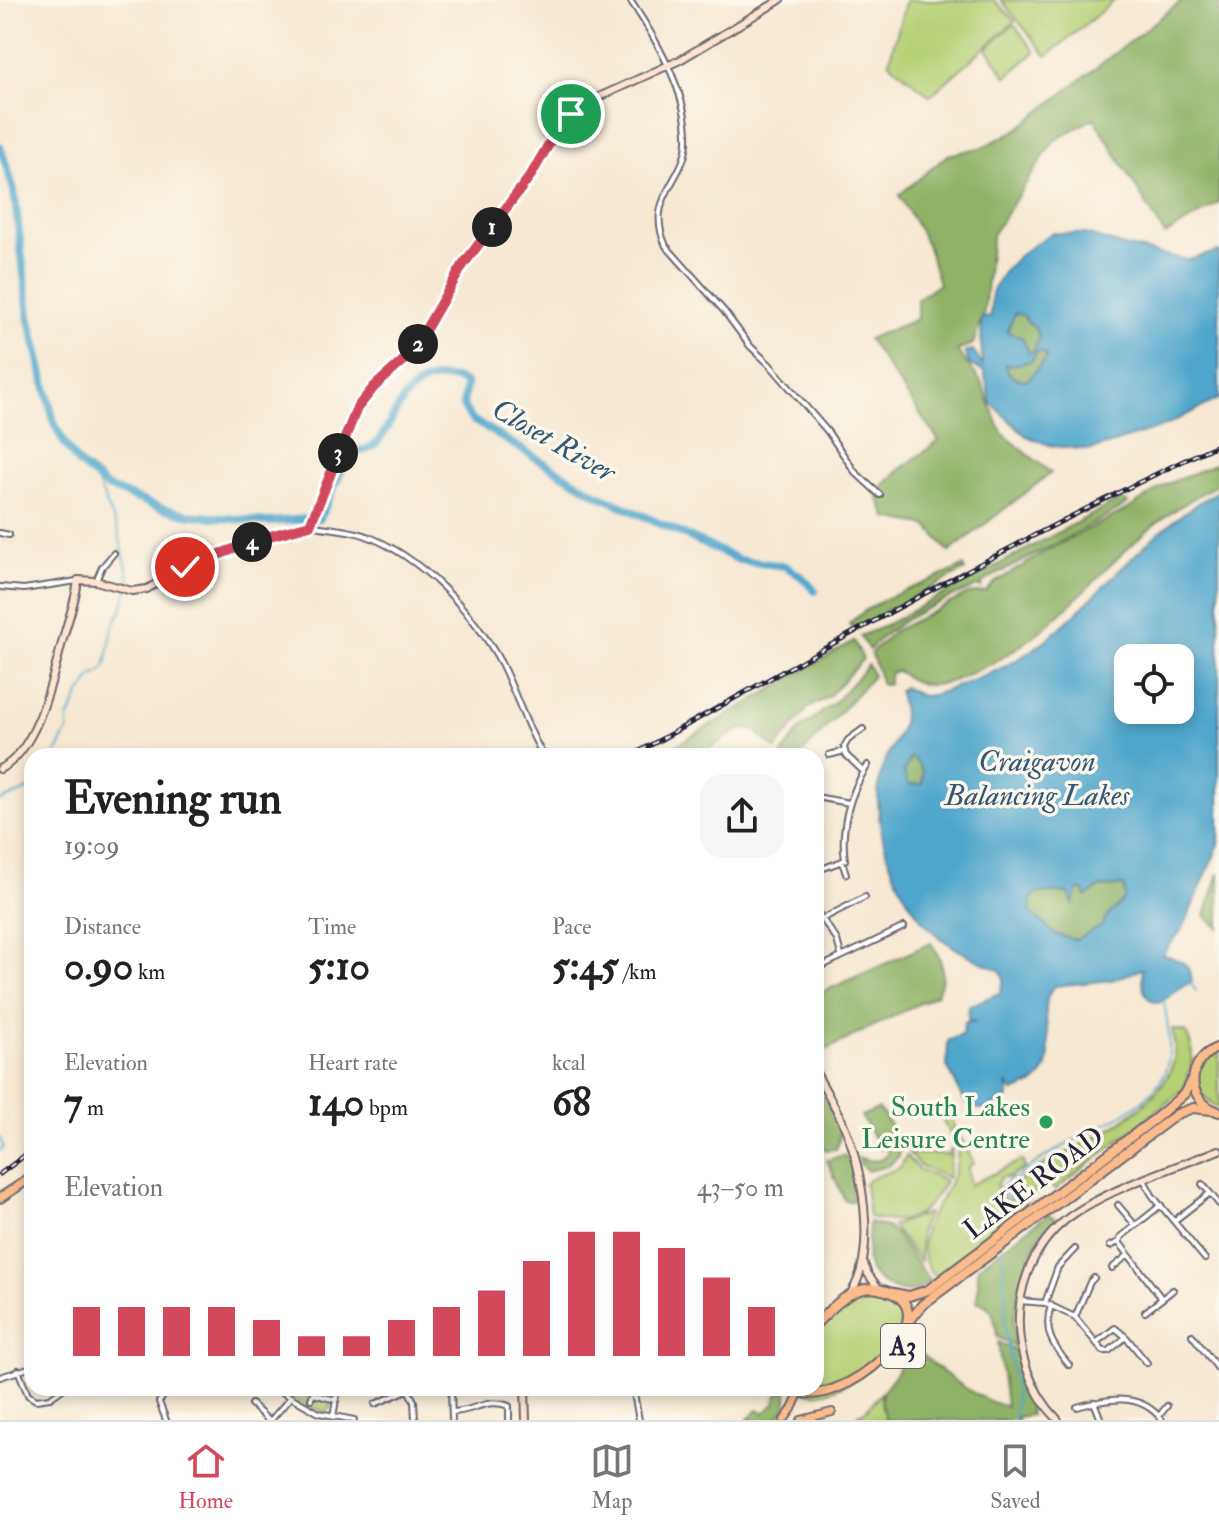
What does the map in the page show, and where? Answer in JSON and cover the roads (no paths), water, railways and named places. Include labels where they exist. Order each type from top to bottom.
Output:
[{"type":"highway","name":"A3","points":[[1215,1111],[1197,1097],[1192,1079],[1195,1065],[1201,1057],[1219,1047]]},
{"type":"highway","name":"LAKE ROAD","points":[[884,1290],[904,1296],[922,1293],[1156,1118],[1184,1094],[1192,1079]]},
{"type":"highway","name":"LAKE ROAD","points":[[909,1322],[922,1305],[1177,1114],[1193,1108],[1215,1111]]},
{"type":"highway","points":[[0,1198],[24,1182]]},
{"type":"highway","name":"A3","points":[[824,1315],[850,1295],[865,1288],[884,1290],[903,1304],[909,1322],[905,1343],[895,1360]]},
{"type":"highway","points":[[799,1396],[814,1409],[832,1412],[845,1408]]},
{"type":"main road","points":[[784,1420],[793,1396]]},
{"type":"main road","points":[[801,1420],[832,1412]]},
{"type":"street","points":[[630,0],[668,66],[683,109],[687,143],[685,154],[666,189],[661,207],[661,236],[666,246],[828,432],[855,472],[880,495]]},
{"type":"street","points":[[310,524],[357,408],[374,387],[412,353],[463,265],[531,175],[557,130],[571,114],[590,101],[668,66],[780,0]]},
{"type":"street","points":[[0,587],[24,589],[78,580],[96,581],[127,590],[147,589],[185,567],[266,537],[310,524],[338,528],[383,543],[417,565],[451,595],[499,660],[526,725],[539,748]]},
{"type":"street","points":[[0,533],[9,535]]},
{"type":"street","points":[[96,581],[112,555],[116,561]]},
{"type":"street","points":[[0,769],[18,756],[37,721],[51,684],[78,580]]},
{"type":"street","points":[[845,751],[848,740],[863,731]]},
{"type":"street","points":[[829,755],[845,751]]},
{"type":"street","points":[[845,751],[864,772]]},
{"type":"street","points":[[824,868],[845,860],[843,850],[849,803],[868,765]]},
{"type":"street","points":[[824,798],[849,803]]},
{"type":"street","points":[[842,861],[846,874]]},
{"type":"street","points":[[824,918],[865,897]]},
{"type":"street","points":[[824,922],[837,940],[841,955]]},
{"type":"street","points":[[824,965],[904,927]]},
{"type":"street","points":[[824,1088],[844,1125],[859,1177],[865,1227],[864,1264],[850,1295]]},
{"type":"street","points":[[1058,1420],[1042,1400],[1026,1371],[1018,1332],[1020,1301],[1035,1257],[1068,1218],[1078,1211],[1219,1150]]},
{"type":"street","points":[[1144,1180],[1204,1257],[1208,1250]]},
{"type":"street","points":[[1202,1184],[1219,1204]]},
{"type":"street","points":[[1174,1221],[1210,1193]]},
{"type":"street","points":[[1118,1205],[1135,1225]]},
{"type":"street","points":[[1110,1246],[1119,1242],[1121,1237],[1161,1205]]},
{"type":"street","points":[[1119,1242],[1162,1299]]},
{"type":"street","points":[[1071,1357],[1067,1363],[1049,1336],[1047,1321],[1048,1304],[1058,1267],[1075,1249]]},
{"type":"street","points":[[1112,1268],[1127,1256]]},
{"type":"street","points":[[864,1264],[868,1274],[884,1290]]},
{"type":"street","points":[[1075,1317],[1094,1278]]},
{"type":"street","points":[[1145,1312],[1173,1290]]},
{"type":"street","points":[[1020,1301],[1048,1304],[1075,1317],[1107,1352],[1126,1337]]},
{"type":"street","points":[[1097,1343],[1115,1328],[1147,1363]]},
{"type":"street","points":[[1192,1335],[1219,1370]]},
{"type":"street","points":[[0,1377],[24,1369]]},
{"type":"street","points":[[18,1370],[24,1385]]},
{"type":"street","points":[[30,1396],[36,1400],[53,1396]]},
{"type":"street","points":[[163,1396],[159,1402],[166,1420]]},
{"type":"street","points":[[287,1396],[304,1407],[354,1420]]},
{"type":"street","points":[[321,1396],[336,1400]]},
{"type":"street","points":[[333,1417],[337,1396]]},
{"type":"street","points":[[375,1404],[394,1396]]},
{"type":"street","points":[[412,1396],[415,1420]]},
{"type":"street","points":[[451,1396],[452,1420]]},
{"type":"street","points":[[525,1396],[526,1420]]},
{"type":"street","points":[[634,1396],[639,1420]]},
{"type":"street","points":[[251,1404],[270,1420],[290,1398]]},
{"type":"street","points":[[1077,1407],[1128,1399],[1140,1403],[1160,1418],[1167,1406]]},
{"type":"street","points":[[1094,1402],[1101,1420]]},
{"type":"street","points":[[452,1412],[462,1412],[482,1404],[504,1403],[509,1406],[509,1420]]},
{"type":"water","points":[[1052,233],[1086,234],[1188,260],[1219,251],[1219,399],[1160,428],[1091,450],[1052,446],[1026,436],[991,403],[984,372],[969,364],[965,352],[973,350],[982,365],[981,318],[991,317],[991,297],[997,281],[1018,257]],"holes":[[[1015,313],[1025,316],[1026,321],[1034,326],[1039,336],[1034,351],[1028,353],[1023,338],[1007,332]],[[1042,352],[1047,357],[1028,380],[1016,378],[1006,368],[1005,364],[1032,361],[1036,353]]]},
{"type":"water","name":"Craigavon Balancing Lakes","points":[[1219,491],[1219,844],[1183,928],[1162,955],[1185,965],[1192,981],[1159,1003],[1146,995],[1142,969],[1112,980],[1055,986],[1048,995],[1046,1007],[1049,1047],[1045,1071],[1035,1083],[1013,1092],[1007,1083],[1007,1099],[985,1109],[973,1108],[965,1102],[947,1066],[948,1041],[963,1034],[964,1022],[976,1022],[968,1020],[969,1006],[1000,993],[1004,979],[1001,971],[952,946],[922,920],[897,880],[888,857],[878,810],[879,787],[883,766],[902,722],[899,691],[903,687],[923,696],[937,694],[991,673],[1025,655],[1047,639],[1171,523]],"holes":[[[911,757],[923,773],[922,784],[908,785],[904,771]],[[1124,886],[1125,898],[1103,925],[1076,940],[1054,934],[1030,911],[1031,898],[1039,893],[1069,893],[1073,904],[1077,891],[1084,890],[1086,897],[1100,887]]]},
{"type":"waterway","name":"Closet River","points":[[0,146],[14,190],[29,316],[54,422],[78,463],[107,487],[158,507],[190,515],[268,522],[320,518],[351,450],[365,450],[376,443],[400,404],[424,382],[455,379],[466,384],[463,406],[471,419],[598,495],[739,560],[785,566],[802,577],[815,591]]},
{"type":"waterway","points":[[59,748],[79,696],[92,676],[101,672],[106,665],[113,626],[122,609],[130,581],[118,531],[96,479]]},
{"type":"waterway","points":[[0,801],[24,791]]},
{"type":"waterway","points":[[1190,982],[1196,991]]},
{"type":"waterway","points":[[1002,1232],[1004,1204],[1017,1178],[1051,1153],[1126,1113],[1155,1088],[1168,1064],[1169,1036],[1164,1000]]},
{"type":"waterway","points":[[0,1138],[3,1147],[0,1151]]},
{"type":"waterway","points":[[1002,1211],[999,1190],[1009,1179],[1014,1179]]},
{"type":"waterway","points":[[1003,1246],[1006,1333],[1016,1392],[1014,1420]]},
{"type":"railway","points":[[645,748],[996,556],[1219,444]]},
{"type":"railway","points":[[0,1174],[24,1156]]},
{"type":"place","name":"South Lakes Leisure Centre","points":[[1046,1122]]}]
